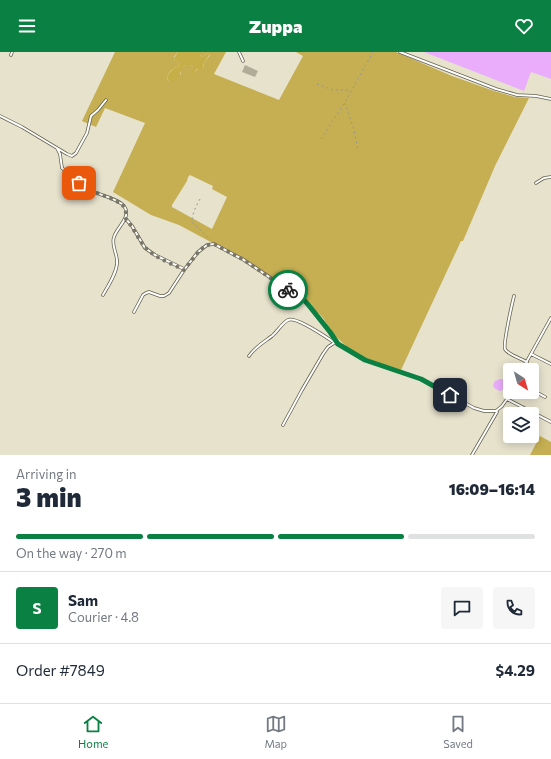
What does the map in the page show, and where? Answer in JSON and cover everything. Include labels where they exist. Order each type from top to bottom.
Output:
[{"type":"lane","points":[[239,52],[243,60]]},
{"type":"lane","points":[[400,52],[496,89],[516,95],[536,96],[551,99]]},
{"type":"lane","points":[[0,116],[22,127],[70,156],[75,154],[87,133],[91,116],[106,100]]},
{"type":"lane","points":[[57,148],[60,154],[61,166],[64,170],[84,188],[122,204],[126,211],[125,218],[113,238],[117,267],[103,295]]},
{"type":"lane","points":[[536,183],[544,178],[551,177]]},
{"type":"lane","points":[[125,218],[146,248],[155,255],[184,270]]},
{"type":"lane","points":[[134,312],[146,292],[160,296],[164,296],[169,293],[184,270],[200,250],[207,245],[214,244],[244,260],[305,301],[330,332],[337,344]]},
{"type":"lane","points":[[514,296],[506,336],[506,351],[527,362],[551,318]]},
{"type":"lane","points":[[249,356],[257,347],[273,335],[286,321],[297,321],[365,360],[421,379],[474,408],[494,412],[498,411]]},
{"type":"lane","points":[[283,425],[323,354],[331,344],[337,344]]},
{"type":"lane","points":[[531,354],[551,364]]},
{"type":"lane","points":[[539,394],[546,397]]},
{"type":"lane","points":[[472,455],[498,411],[507,399],[551,422]]},
{"type":"path","points":[[321,139],[345,102],[373,52]]},
{"type":"path","points":[[317,84],[332,90],[352,90]]},
{"type":"path","points":[[345,102],[354,130],[358,150]]},
{"type":"path","points":[[200,199],[192,222],[214,244]]},
{"type":"shaded area","points":[[115,52],[178,52],[174,57],[180,65],[169,73],[168,81],[181,74],[180,69],[185,65],[191,65],[193,67],[193,73],[198,69],[203,68],[204,63],[210,55],[208,53],[202,57],[200,52],[226,52],[214,74],[279,100],[303,56],[296,52],[396,52],[452,76],[494,91],[515,97],[529,98],[495,166],[463,241],[461,241],[401,370],[355,353],[332,333],[323,318],[309,303],[246,260],[179,225],[151,215],[113,192],[145,123],[105,108],[96,127],[82,121]],"holes":[[[190,175],[213,186],[212,189],[227,197],[212,229],[172,207]]]},
{"type":"shaded area","points":[[178,52],[200,52],[202,57],[208,53],[210,54],[204,63],[202,70],[197,69],[192,75],[190,73],[193,67],[191,65],[185,65],[181,69],[178,78],[169,82],[169,74],[180,65],[174,58]]},
{"type":"shaded area","points":[[424,52],[551,52],[551,79],[531,72],[524,91]]},
{"type":"shaded area","points":[[503,379],[503,390],[500,391],[494,388],[493,385],[495,381]]},
{"type":"shaded area","points":[[540,436],[551,442],[551,455],[530,455],[536,443],[539,443]]},
{"type":"building","points":[[245,65],[258,71],[255,77],[242,72]]},
{"type":"way so far","points":[[79,183],[86,189],[122,204],[126,211],[125,218],[132,226],[144,246],[160,258],[184,270],[204,246],[214,244],[244,260],[288,290]]},
{"type":"route","points":[[288,290],[305,301],[338,344],[365,360],[417,377],[450,395]]}]
